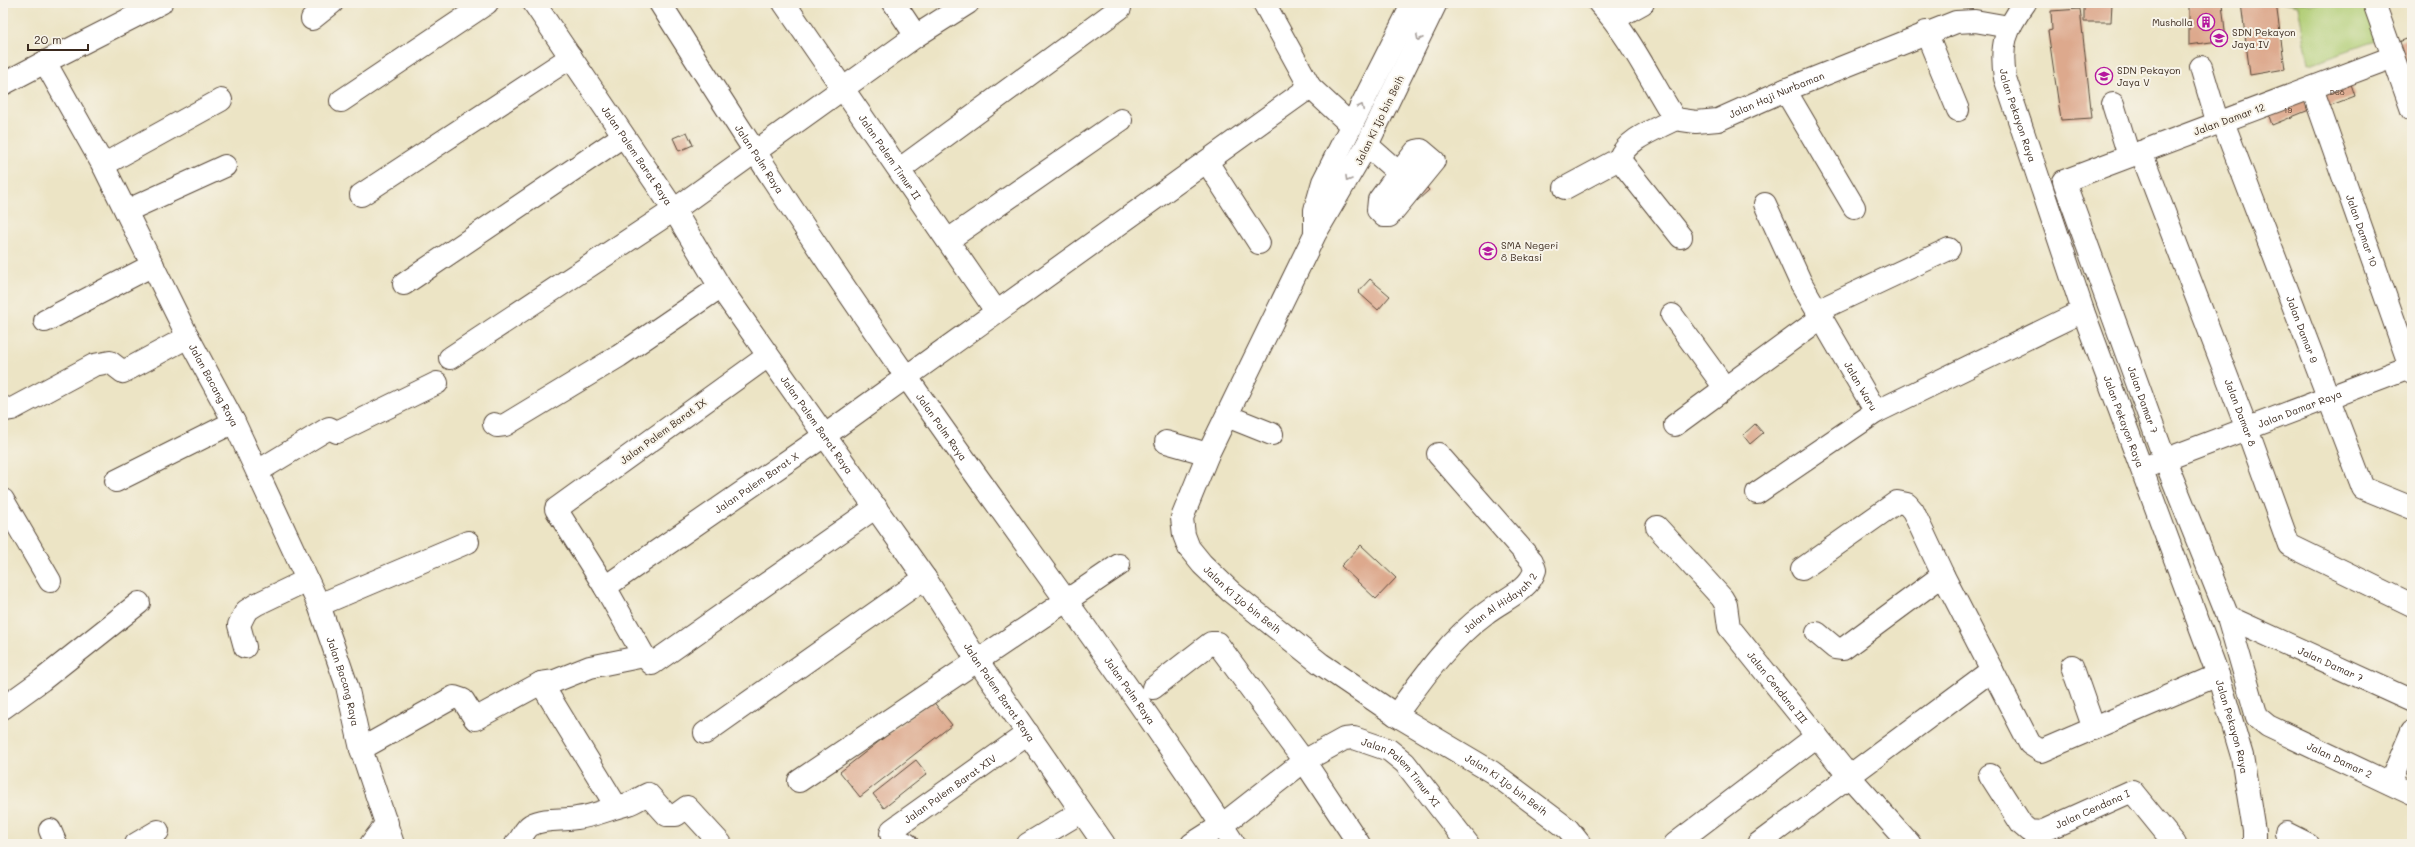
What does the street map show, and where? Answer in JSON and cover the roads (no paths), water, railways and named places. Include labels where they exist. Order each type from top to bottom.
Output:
[{"type":"street","points":[[312,19],[332,3]]},
{"type":"street","points":[[341,101],[487,3]]},
{"type":"street","name":"Jalan Palem Barat Raya","points":[[534,3],[572,57],[622,136],[674,210],[720,287],[925,578],[977,660],[1104,844]]},
{"type":"street","name":"Jalan Palm Raya","points":[[660,3],[754,154],[906,377],[1134,695],[1234,844]]},
{"type":"street","name":"Jalan Palem Timur II","points":[[784,3],[900,169],[996,311]]},
{"type":"street","points":[[894,3],[916,36]]},
{"type":"street","points":[[450,358],[674,210],[754,154],[916,36],[968,3]]},
{"type":"street","points":[[1264,3],[1310,86],[1352,126]]},
{"type":"street","name":"Jalan Ki Ijo bin Beih","points":[[1315,234],[1315,210],[1323,182],[1413,3]]},
{"type":"street","name":"Jalan Ki Ijo bin Beih","points":[[1436,3],[1367,145],[1315,234],[1208,454],[1182,518],[1189,548],[1231,592],[1321,664],[1396,716],[1492,772],[1568,829],[1580,844]]},
{"type":"street","points":[[1565,188],[1619,159],[1623,150],[1632,142],[1674,120],[1638,55],[1614,19],[1599,3]]},
{"type":"street","points":[[1614,19],[1643,3]]},
{"type":"street","name":"Jalan Pekayon Raya","points":[[2025,3],[2009,27],[2002,56],[2005,78],[2083,311],[2140,469],[2218,675],[2242,756],[2254,831],[2254,844]]},
{"type":"street","points":[[2374,3],[2393,57],[2407,79],[2412,110]]},
{"type":"street","points":[[3,84],[153,5]]},
{"type":"street","points":[[900,169],[1120,8]]},
{"type":"street","name":"Jalan Haji Nurbaman","points":[[1674,120],[1690,122],[1718,120],[1785,90],[1926,32],[1956,22],[1975,21],[2009,27]]},
{"type":"street","points":[[1926,32],[1958,110]]},
{"type":"street","points":[[361,195],[572,57]]},
{"type":"street","name":"Jalan Damar 12","points":[[2064,181],[2393,57]]},
{"type":"street","name":"Jalan Bacang Raya","points":[[45,62],[102,165],[188,337],[234,422],[319,605],[347,686],[361,749],[393,844]]},
{"type":"street","name":"Jalan Damar 9","points":[[2201,67],[2220,123],[2363,488],[2412,508]]},
{"type":"street","name":"Jalan Palem Barat X","points":[[605,587],[824,436],[996,311],[1207,162],[1310,86]]},
{"type":"street","name":"Jalan Damar 10","points":[[2312,88],[2411,368]]},
{"type":"street","points":[[1785,90],[1854,207]]},
{"type":"street","points":[[102,165],[221,100]]},
{"type":"street","name":"Jalan Damar 8","points":[[2113,104],[2135,154],[2247,429],[2289,545],[2412,605]]},
{"type":"street","points":[[948,240],[1121,120]]},
{"type":"street","points":[[404,284],[622,136]]},
{"type":"street","points":[[1367,145],[1399,172]]},
{"type":"street","points":[[1619,159],[1681,237]]},
{"type":"street","points":[[1207,162],[1258,243]]},
{"type":"street","points":[[126,211],[225,166]]},
{"type":"street","name":"Jalan Damar 7","points":[[2064,181],[2166,460],[2228,617],[2257,717],[2268,726]]},
{"type":"street","name":"Jalan Waru","points":[[1765,204],[1819,315],[1876,412],[2083,311]]},
{"type":"street","points":[[1675,425],[1819,315],[1949,248]]},
{"type":"street","points":[[45,321],[153,265]]},
{"type":"street","points":[[494,424],[501,426],[509,423],[619,356],[720,287]]},
{"type":"street","points":[[1672,315],[1725,388]]},
{"type":"street","points":[[3,407],[7,411],[12,409],[94,366],[110,362],[123,372],[188,337]]},
{"type":"street","name":"Jalan Palem Barat IX","points":[[605,587],[558,514],[556,509],[558,506],[768,356]]},
{"type":"street","name":"Jalan Damar Raya","points":[[2140,469],[2327,398],[2411,368]]},
{"type":"street","points":[[258,471],[328,428],[337,432],[437,383]]},
{"type":"street","points":[[1757,493],[1876,412]]},
{"type":"street","points":[[1227,416],[1272,434]]},
{"type":"street","points":[[116,481],[234,422]]},
{"type":"street","points":[[1166,442],[1208,454]]},
{"type":"street","name":"Jalan Al Hidayah 2","points":[[1396,716],[1429,669],[1485,613],[1519,591],[1533,577],[1536,570],[1532,561],[1438,454]]},
{"type":"street","points":[[3,500],[50,581]]},
{"type":"street","points":[[1802,569],[1897,502],[1907,504],[1913,512],[1943,575],[2030,744],[2041,751],[2218,675]]},
{"type":"street","points":[[605,587],[644,656],[652,664],[876,507]]},
{"type":"street","name":"Jalan Cendana III","points":[[1656,527],[1722,598],[1726,605],[1729,627],[1848,775],[1910,844]]},
{"type":"street","points":[[319,605],[468,542]]},
{"type":"street","points":[[798,780],[1066,602],[1119,565]]},
{"type":"street","points":[[1817,633],[1835,648],[1843,649],[1943,575]]},
{"type":"street","points":[[705,732],[925,578]]},
{"type":"street","points":[[245,647],[239,625],[246,611],[307,580]]},
{"type":"street","points":[[3,708],[42,680],[139,603]]},
{"type":"street","name":"Jalan Damar 7","points":[[2228,617],[2412,701]]},
{"type":"street","points":[[1153,688],[1211,643],[1217,643],[1304,761],[1359,844]]},
{"type":"street","points":[[361,749],[454,697],[462,700],[475,719],[541,683],[555,681],[590,667],[644,656]]},
{"type":"street","points":[[2072,666],[2094,729]]},
{"type":"street","points":[[1758,844],[1848,775],[1992,670]]},
{"type":"street","points":[[541,683],[616,806]]},
{"type":"street","name":"Jalan Damar 2","points":[[2268,726],[2412,794]]},
{"type":"street","points":[[2390,783],[2412,731]]},
{"type":"street","name":"Jalan Palem Barat XIV","points":[[908,844],[893,838],[890,834],[892,830],[1028,733]]},
{"type":"street","points":[[1675,844],[1817,736]]},
{"type":"street","name":"Jalan Palem Timur XI","points":[[1192,844],[1222,825],[1304,761],[1344,739],[1354,738],[1389,750],[1416,775],[1468,844]]},
{"type":"street","name":"Jalan Cendana I","points":[[1990,775],[2022,825],[2029,831],[2046,838],[2132,791],[2175,844]]},
{"type":"street","points":[[516,844],[529,826],[534,824],[547,820],[577,819],[616,806],[629,804],[648,794],[667,814],[676,815],[687,807],[722,844]]},
{"type":"street","points":[[1028,844],[1081,812]]},
{"type":"street","points":[[371,844],[387,823]]},
{"type":"street","points":[[136,844],[158,831]]},
{"type":"street","points":[[2286,833],[2308,844]]},
{"type":"place","name":"Musholla","points":[[2206,22]]},
{"type":"place","name":"SDN Pekayon Jaya IV","points":[[2219,38]]},
{"type":"place","name":"SDN Pekayon Jaya V","points":[[2104,76]]},
{"type":"place","name":"SMA Negeri 8 Bekasi","points":[[1488,251]]}]
